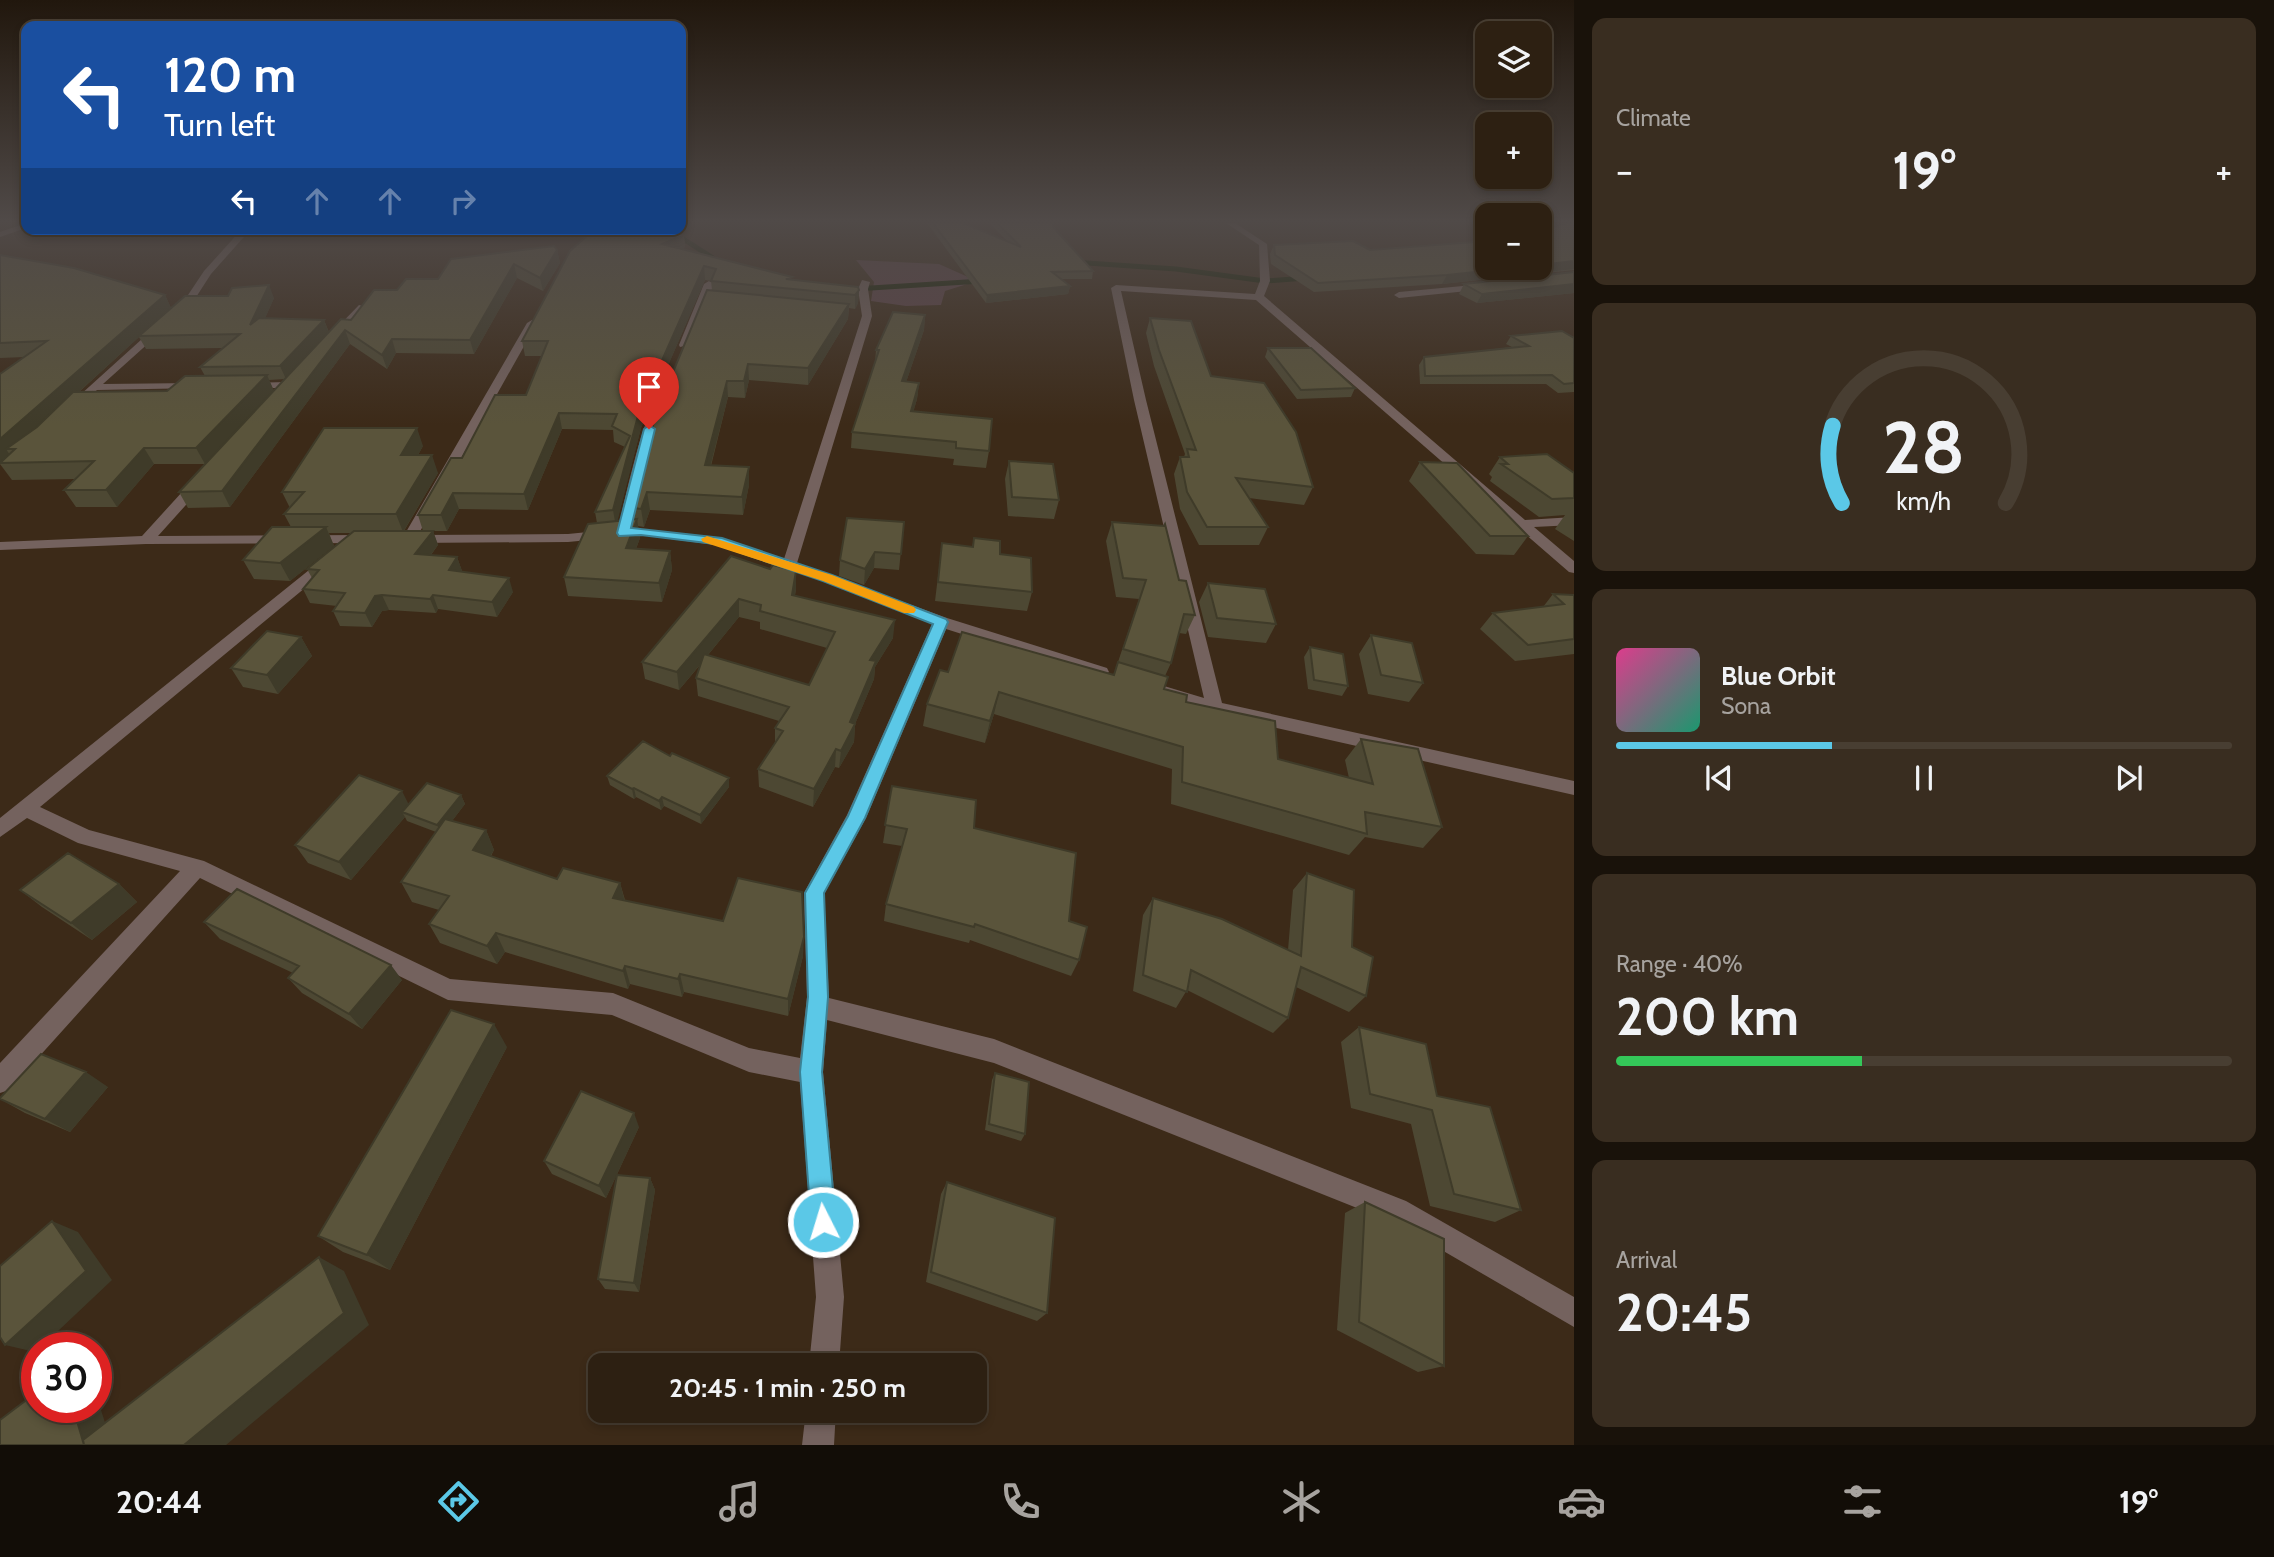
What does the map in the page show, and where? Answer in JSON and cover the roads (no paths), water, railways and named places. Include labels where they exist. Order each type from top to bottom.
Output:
[{"type":"street","points":[[68,412],[188,303],[196,290]]},
{"type":"street","points":[[679,358],[708,299],[709,290]]},
{"type":"street","points":[[789,565],[860,315],[863,290]]},
{"type":"street","points":[[1117,290],[1140,400],[1215,708]]},
{"type":"street","points":[[1155,290],[1259,297],[1574,569]]},
{"type":"street","points":[[1259,297],[1261,290]]},
{"type":"street","points":[[1398,296],[1448,290]]},
{"type":"street","points":[[326,346],[362,307]]},
{"type":"street","points":[[396,539],[540,311]]},
{"type":"street","points":[[235,386],[294,380],[280,395]]},
{"type":"street","points":[[624,533],[649,429],[669,381]]},
{"type":"street","points":[[94,387],[209,386]]},
{"type":"street","points":[[146,540],[208,472]]},
{"type":"street","points":[[1521,524],[1574,521]]},
{"type":"street","points":[[0,546],[146,540],[568,538],[641,531],[717,541],[941,622],[1116,676]]},
{"type":"street","points":[[0,830],[356,539]]},
{"type":"street","points":[[825,1353],[830,1297],[811,1072],[817,1006],[814,893],[856,818],[941,622]]},
{"type":"street","points":[[1153,688],[1215,708],[1574,788]]},
{"type":"street","points":[[25,809],[85,837],[197,867],[448,989],[613,1004],[749,1060],[811,1072]]},
{"type":"street","points":[[0,1081],[197,867]]},
{"type":"street","points":[[817,1006],[995,1051],[1406,1214],[1574,1314]]},
{"type":"street","points":[[818,1445],[820,1423]]}]
